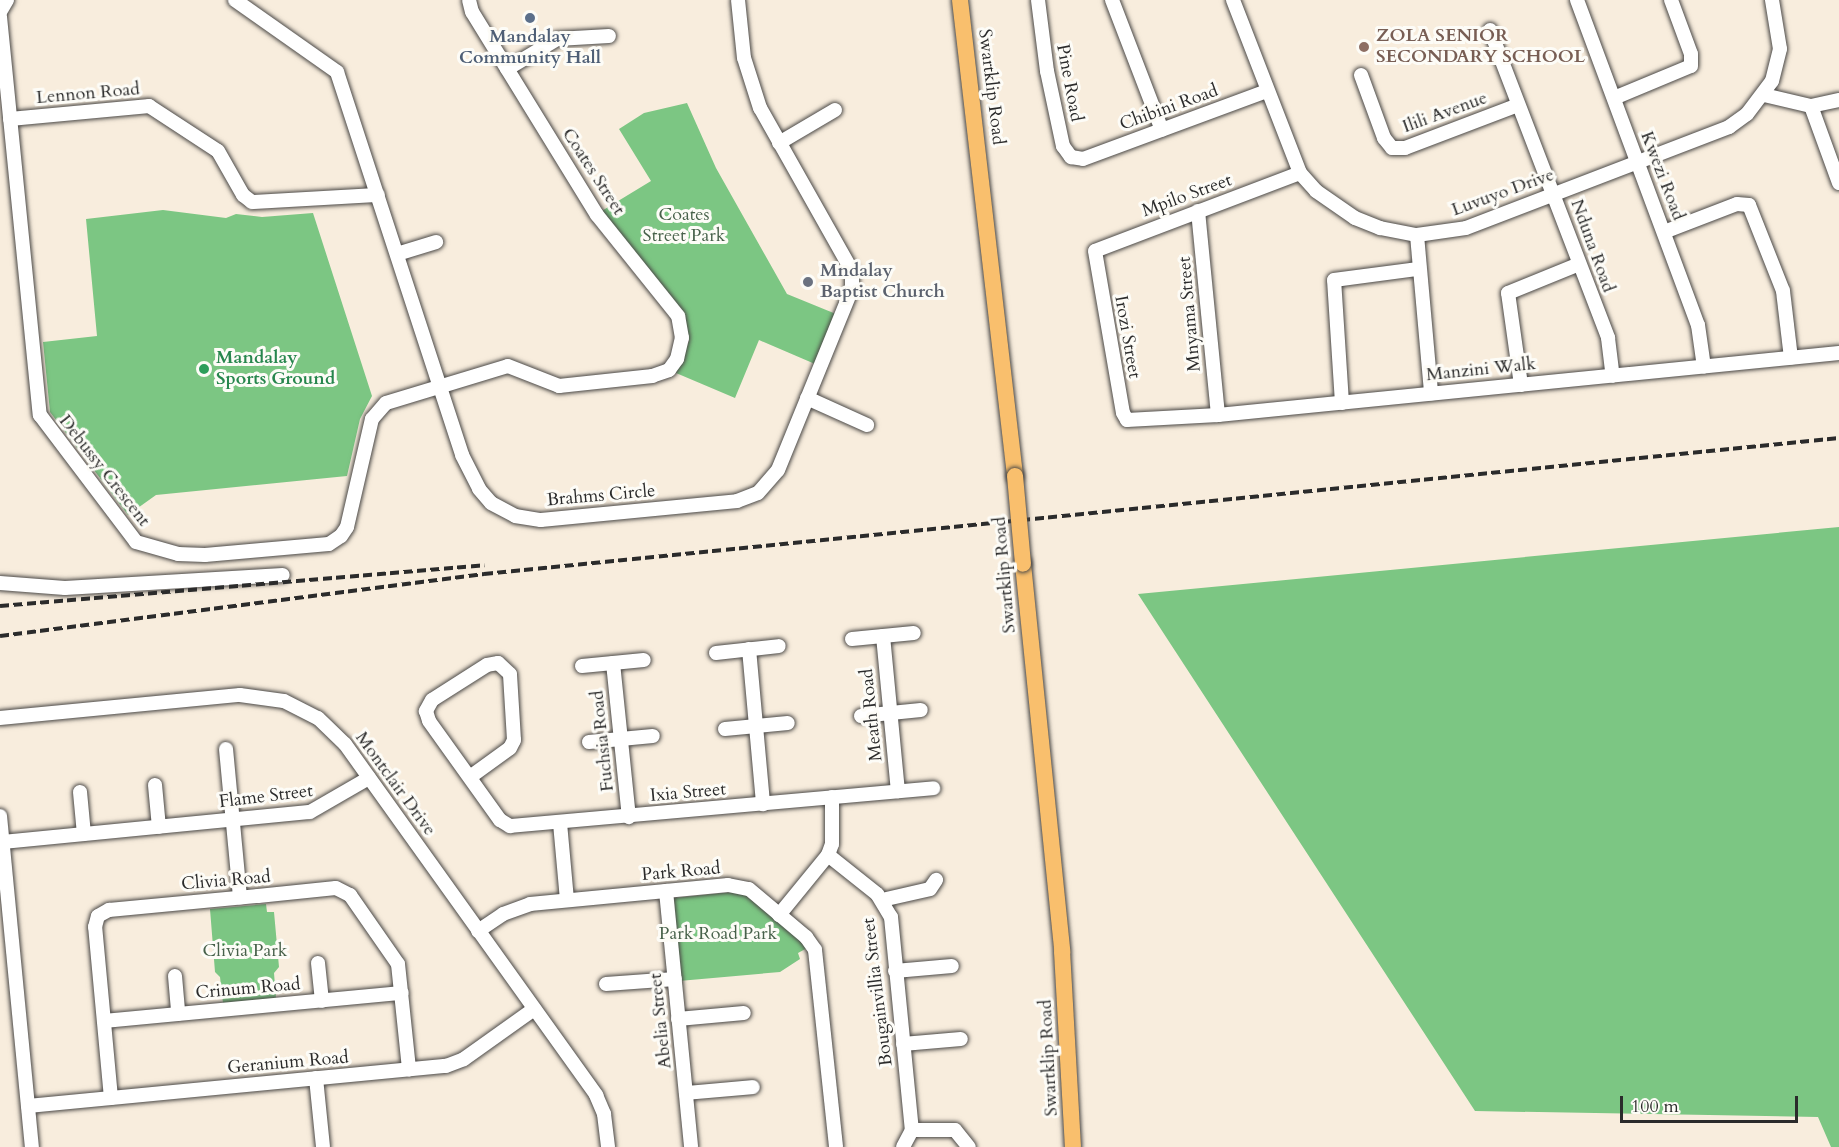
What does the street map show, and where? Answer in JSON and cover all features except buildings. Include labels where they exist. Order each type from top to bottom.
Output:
[{"type":"main road","name":"Swartklip Road","points":[[960,0],[1015,476],[1062,951],[1073,1147]]},
{"type":"street","points":[[0,12],[7,0]]},
{"type":"street","name":"Brahms Circle","points":[[235,0],[337,72],[462,455],[484,496],[506,513],[541,520],[737,501],[751,496],[774,476],[852,290],[853,275],[760,108],[744,58],[738,0]]},
{"type":"street","name":"Coates Street","points":[[439,386],[508,366],[559,386],[652,376],[669,370],[679,352],[682,338],[678,316],[597,215],[507,69],[469,0]]},
{"type":"street","name":"Pine Road","points":[[1038,0],[1047,71],[1064,146],[1071,157],[1083,159]]},
{"type":"street","points":[[1112,0],[1162,130]]},
{"type":"street","name":"Luvuyo Drive","points":[[1233,0],[1300,173],[1316,191],[1355,218],[1380,228],[1417,235],[1466,228],[1729,127],[1764,95],[1779,49],[1772,0]]},
{"type":"street","name":"Kwezi Road","points":[[1576,0],[1698,326],[1704,367]]},
{"type":"street","points":[[1614,98],[1691,66],[1691,54],[1671,0]]},
{"type":"street","name":"Debussy Crescent","points":[[0,17],[40,415],[136,542],[196,555],[335,541],[347,527],[377,410],[386,403],[439,386]]},
{"type":"street","name":"Nduna Road","points":[[1490,30],[1608,338],[1613,376]]},
{"type":"street","points":[[507,69],[557,39],[609,36]]},
{"type":"street","name":"Ilili Avenue","points":[[1360,75],[1384,138],[1392,148],[1405,148],[1518,105]]},
{"type":"street","name":"Chibini Road","points":[[1083,159],[1267,92]]},
{"type":"street","points":[[1764,95],[1811,106],[1839,100]]},
{"type":"street","name":"Lennon Road","points":[[10,119],[149,106],[218,151],[243,195],[252,202],[378,195]]},
{"type":"street","points":[[1811,106],[1839,183]]},
{"type":"street","points":[[779,143],[835,110]]},
{"type":"street","name":"Mpilo Street","points":[[1095,260],[1095,251],[1103,246],[1300,173]]},
{"type":"street","points":[[1664,232],[1737,204],[1749,205],[1783,291],[1791,358]]},
{"type":"street","name":"Mnyama Street","points":[[1198,211],[1218,415]]},
{"type":"street","points":[[1417,235],[1418,269],[1431,393]]},
{"type":"street","points":[[398,255],[436,242]]},
{"type":"street","name":"Irozi Street","points":[[1095,260],[1123,413],[1128,420]]},
{"type":"street","points":[[1521,385],[1508,293],[1579,264]]},
{"type":"street","points":[[1342,403],[1334,280],[1418,269]]},
{"type":"street","name":"Manzini Walk","points":[[1128,420],[1218,415],[1839,353]]},
{"type":"street","points":[[807,398],[867,425]]},
{"type":"street","points":[[0,583],[76,588],[283,575]]},
{"type":"street","points":[[852,639],[914,633]]},
{"type":"street","name":"Meath Road","points":[[883,636],[898,791]]},
{"type":"street","points":[[716,652],[779,646]]},
{"type":"street","points":[[749,649],[764,804]]},
{"type":"street","points":[[582,666],[644,660]]},
{"type":"street","name":"Ixia Street","points":[[470,777],[510,748],[514,740],[510,674],[498,663],[488,665],[426,707],[429,721],[504,824],[516,827],[933,788]]},
{"type":"street","name":"Fuchsia Road","points":[[613,663],[628,817]]},
{"type":"street","name":"Montclair Drive","points":[[0,718],[240,695],[269,697],[296,706],[323,722],[369,778],[600,1101],[608,1147]]},
{"type":"street","points":[[861,716],[921,710]]},
{"type":"street","points":[[725,729],[788,723]]},
{"type":"street","points":[[589,742],[653,736]]},
{"type":"street","points":[[226,749],[240,897]]},
{"type":"street","name":"Flame Street","points":[[3,842],[316,811],[369,778]]},
{"type":"street","points":[[155,785],[159,827]]},
{"type":"street","points":[[80,792],[84,834]]},
{"type":"street","points":[[779,915],[828,855],[832,844],[832,797]]},
{"type":"street","points":[[0,816],[5,918],[32,1147]]},
{"type":"street","points":[[560,823],[567,900]]},
{"type":"street","name":"Bougainvillia Street","points":[[828,855],[882,900],[891,917],[912,1130]]},
{"type":"street","points":[[882,900],[930,889],[936,880]]},
{"type":"street","name":"Park Road","points":[[478,931],[516,908],[567,900],[740,886],[806,937],[819,962],[836,1147]]},
{"type":"street","name":"Clivia Road","points":[[111,1098],[95,927],[98,916],[109,910],[240,897],[344,890],[397,960],[409,1069]]},
{"type":"street","name":"Abelia Street","points":[[666,891],[691,1147]]},
{"type":"street","name":"Crinum Road","points":[[318,963],[322,1000]]},
{"type":"street","points":[[896,971],[952,966]]},
{"type":"street","name":"Crinum Road","points":[[175,976],[178,1014]]},
{"type":"street","points":[[606,984],[675,979]]},
{"type":"street","name":"Crinum Road","points":[[104,1021],[402,993]]},
{"type":"street","name":"Geranium Road","points":[[28,1106],[409,1069],[458,1062],[534,1010]]},
{"type":"street","points":[[678,1019],[744,1013]]},
{"type":"street","points":[[903,1044],[961,1039]]},
{"type":"street","points":[[316,1078],[323,1147]]},
{"type":"street","points":[[686,1094],[753,1087]]},
{"type":"street","points":[[903,1147],[912,1130],[955,1130],[969,1147]]},
{"type":"green space","name":"Coates Street Park","points":[[687,103],[716,168],[787,294],[836,314],[815,364],[759,340],[735,398],[676,373],[689,341],[684,315],[600,212],[651,181],[619,129],[644,113]]},
{"type":"green space","name":"Mandalay Sports Ground","points":[[163,210],[226,218],[236,214],[262,217],[313,213],[372,396],[360,419],[347,476],[156,495],[128,515],[50,412],[43,342],[97,336],[86,219]]},
{"type":"green space","points":[[1839,527],[1839,1147],[1831,1147],[1818,1117],[1475,1111],[1138,594]]},
{"type":"green space","name":"Park Road Park","points":[[741,891],[809,947],[798,953],[800,959],[780,972],[679,981],[674,898]]},
{"type":"green space","name":"Clivia Park","points":[[266,904],[267,912],[274,912],[279,967],[274,973],[276,998],[223,1003],[220,977],[215,972],[210,909]]},
{"type":"railway","points":[[0,636],[484,574],[1839,438]]},
{"type":"railway","points":[[0,606],[484,565]]},
{"type":"place","name":"Mandalay Community Hall","points":[[530,18]]},
{"type":"place","name":"ZOLA SENIOR SECONDARY SCHOOL","points":[[1364,47]]},
{"type":"place","name":"Mndalay Baptist Church","points":[[808,282]]},
{"type":"place","name":"Mandalay Sports Ground","points":[[204,369]]}]
